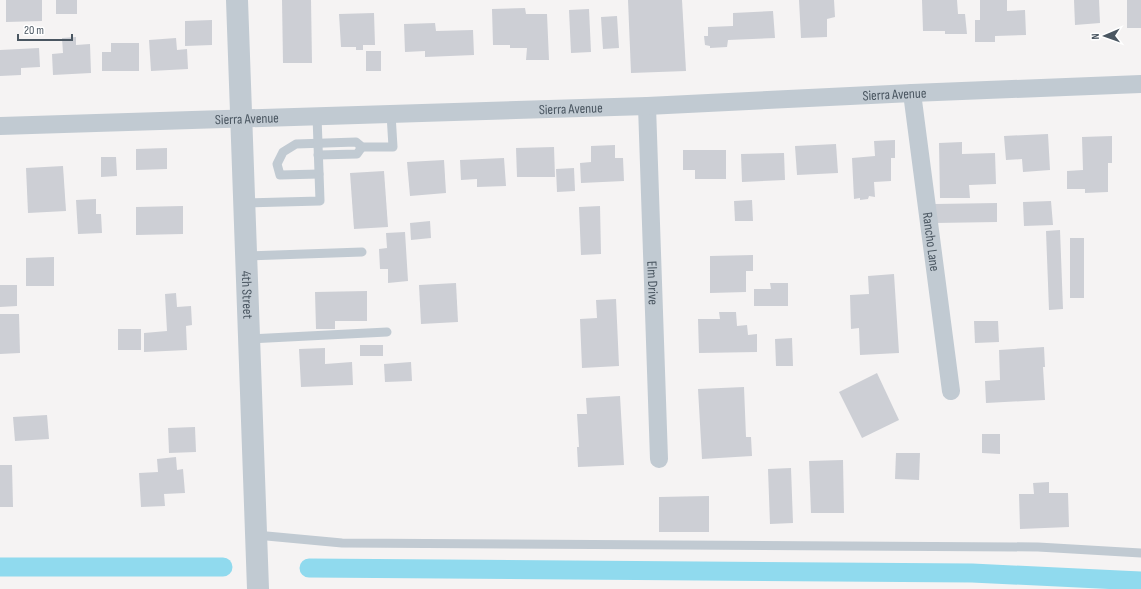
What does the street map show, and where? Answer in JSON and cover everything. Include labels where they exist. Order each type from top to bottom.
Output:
[{"type":"street","name":"4th Street","points":[[237,0],[258,586]]},
{"type":"street","name":"Sierra Avenue","points":[[0,126],[647,106],[1141,84]]},
{"type":"street","name":"Rancho Lane","points":[[912,93],[951,391]]},
{"type":"street","name":"Elm Drive","points":[[647,106],[659,459]]},
{"type":"lane","points":[[319,174],[280,175],[277,164],[283,152],[296,144],[356,142],[362,147],[393,147],[391,114]]},
{"type":"lane","points":[[244,203],[320,201],[317,116]]},
{"type":"lane","points":[[318,155],[357,154],[362,147]]},
{"type":"lane","points":[[246,256],[362,252]]},
{"type":"lane","points":[[249,339],[387,332]]},
{"type":"lane","points":[[256,540],[342,543],[1030,547],[1141,553]]},
{"type":"building","points":[[6,0],[42,0],[42,21],[6,22]]},
{"type":"building","points":[[56,0],[77,0],[77,14],[56,14]]},
{"type":"building","points":[[282,0],[311,0],[312,63],[283,63]]},
{"type":"building","points":[[628,0],[682,0],[686,71],[631,73]]},
{"type":"building","points":[[799,0],[834,0],[835,17],[827,19],[827,37],[801,38]]},
{"type":"building","points":[[922,0],[957,0],[958,14],[965,14],[967,34],[945,34],[945,31],[923,31]]},
{"type":"building","points":[[980,0],[1007,0],[1007,11],[1025,10],[1026,35],[995,36],[995,42],[975,42],[975,20],[980,20]]},
{"type":"building","points":[[1074,0],[1099,0],[1100,23],[1075,25]]},
{"type":"building","points":[[1127,0],[1141,0],[1141,28],[1127,28]]},
{"type":"building","points":[[525,8],[526,14],[547,14],[549,60],[526,60],[527,48],[510,48],[510,45],[493,45],[492,9]]},
{"type":"building","points":[[589,9],[591,52],[571,53],[569,10]]},
{"type":"building","points":[[773,11],[775,38],[728,40],[727,47],[710,48],[710,46],[705,45],[704,36],[708,36],[708,27],[733,26],[733,13]]},
{"type":"building","points":[[374,13],[375,45],[363,45],[363,50],[356,50],[356,47],[341,47],[339,14]]},
{"type":"building","points":[[617,16],[619,48],[603,49],[601,17]]},
{"type":"building","points":[[212,20],[212,45],[185,46],[185,21]]},
{"type":"building","points":[[435,23],[436,31],[473,30],[474,55],[425,57],[425,51],[405,52],[404,24]]},
{"type":"building","points":[[76,37],[76,45],[90,44],[91,73],[53,75],[52,54],[63,53],[62,38]]},
{"type":"building","points":[[176,38],[177,50],[187,49],[188,69],[151,71],[149,40]]},
{"type":"building","points":[[111,43],[139,43],[139,71],[102,71],[102,52],[111,52]]},
{"type":"building","points":[[39,48],[40,67],[21,68],[21,75],[0,76],[0,50]]},
{"type":"building","points":[[366,51],[381,51],[381,71],[366,71]]},
{"type":"building","points":[[1048,134],[1050,170],[1023,172],[1022,159],[1006,160],[1004,136]]},
{"type":"building","points":[[1112,136],[1112,163],[1108,163],[1108,192],[1085,193],[1085,189],[1067,189],[1067,171],[1083,170],[1082,137]]},
{"type":"building","points":[[895,140],[895,158],[891,158],[891,181],[874,182],[875,197],[869,196],[868,199],[860,200],[860,198],[854,199],[852,158],[875,156],[874,141]]},
{"type":"building","points":[[962,142],[962,154],[995,153],[996,184],[969,185],[970,198],[940,198],[939,143]]},
{"type":"building","points":[[836,144],[838,173],[797,175],[795,146]]},
{"type":"building","points":[[615,145],[615,158],[623,158],[624,181],[581,183],[580,163],[591,162],[591,146]]},
{"type":"building","points":[[554,147],[555,177],[517,177],[516,148]]},
{"type":"building","points":[[167,148],[167,169],[136,170],[136,149]]},
{"type":"building","points":[[683,150],[726,150],[726,179],[695,179],[695,170],[683,170]]},
{"type":"building","points":[[784,153],[785,180],[742,182],[741,154]]},
{"type":"building","points":[[101,157],[116,157],[117,176],[101,177]]},
{"type":"building","points":[[504,158],[506,186],[477,187],[477,179],[461,180],[460,160]]},
{"type":"building","points":[[444,160],[446,193],[410,196],[407,162]]},
{"type":"building","points":[[63,166],[66,211],[28,213],[26,168]]},
{"type":"building","points":[[574,168],[575,191],[557,192],[556,169]]},
{"type":"building","points":[[384,171],[388,227],[354,229],[350,173]]},
{"type":"building","points":[[96,199],[96,214],[101,214],[102,233],[78,234],[76,200]]},
{"type":"building","points":[[752,200],[753,221],[735,221],[734,201]]},
{"type":"building","points":[[1051,201],[1053,225],[1024,226],[1023,202]]},
{"type":"building","points":[[997,203],[997,222],[935,223],[935,204]]},
{"type":"building","points":[[183,206],[183,234],[136,235],[136,207]]},
{"type":"building","points":[[600,206],[601,254],[581,255],[579,207]]},
{"type":"building","points":[[430,221],[431,238],[411,240],[410,223]]},
{"type":"building","points":[[1060,230],[1063,309],[1049,310],[1046,231]]},
{"type":"building","points":[[405,232],[408,281],[388,283],[388,269],[380,269],[379,249],[387,248],[386,233]]},
{"type":"building","points":[[1070,238],[1084,238],[1084,298],[1070,298]]},
{"type":"building","points":[[753,255],[753,271],[746,271],[746,292],[710,293],[710,256]]},
{"type":"building","points":[[54,257],[54,286],[26,286],[26,258]]},
{"type":"building","points":[[894,274],[899,353],[860,355],[859,328],[851,329],[850,295],[869,294],[868,276]]},
{"type":"building","points":[[456,283],[458,322],[421,324],[419,285]]},
{"type":"building","points":[[770,283],[788,283],[788,306],[754,306],[754,289],[771,289]]},
{"type":"building","points":[[0,285],[17,285],[17,306],[0,307]]},
{"type":"building","points":[[367,291],[367,321],[335,321],[335,329],[316,329],[315,292]]},
{"type":"building","points":[[176,293],[177,307],[191,306],[192,325],[186,326],[187,350],[144,352],[144,333],[167,331],[165,294]]},
{"type":"building","points":[[616,299],[619,366],[582,368],[580,319],[597,318],[596,300]]},
{"type":"building","points":[[719,312],[736,312],[737,326],[747,325],[748,335],[757,334],[757,352],[699,353],[698,319],[720,319]]},
{"type":"building","points":[[0,314],[19,314],[20,353],[0,354]]},
{"type":"building","points":[[974,321],[998,321],[999,342],[975,343]]},
{"type":"building","points":[[118,329],[141,329],[141,350],[118,350]]},
{"type":"building","points":[[792,338],[793,366],[776,366],[775,339]]},
{"type":"building","points":[[360,345],[383,345],[383,356],[360,356]]},
{"type":"building","points":[[1044,347],[1045,367],[1043,367],[1045,400],[986,403],[985,381],[1000,380],[999,350]]},
{"type":"building","points":[[325,348],[325,364],[352,362],[353,385],[301,387],[299,349]]},
{"type":"building","points":[[411,362],[412,381],[385,382],[384,364]]},
{"type":"building","points":[[877,373],[899,420],[862,438],[839,392]]},
{"type":"building","points":[[744,387],[746,437],[751,437],[752,456],[702,459],[698,389]]},
{"type":"building","points":[[620,396],[624,465],[578,467],[577,447],[579,447],[577,414],[587,414],[586,398]]},
{"type":"building","points":[[47,415],[49,439],[15,441],[13,417]]},
{"type":"building","points":[[195,427],[196,452],[169,453],[168,428]]},
{"type":"building","points":[[982,434],[1000,434],[1000,454],[982,453]]},
{"type":"building","points":[[896,453],[920,453],[919,480],[895,479]]},
{"type":"building","points":[[176,457],[177,470],[183,469],[185,493],[164,494],[165,506],[141,507],[139,473],[158,472],[157,459]]},
{"type":"building","points":[[843,460],[844,513],[811,513],[809,461]]},
{"type":"building","points":[[0,465],[12,465],[13,507],[0,507]]},
{"type":"building","points":[[791,468],[793,523],[770,524],[768,469]]},
{"type":"building","points":[[1049,482],[1049,493],[1068,493],[1069,527],[1020,529],[1019,494],[1034,494],[1033,483]]},
{"type":"building","points":[[709,496],[709,532],[659,532],[659,497]]},
{"type":"waterway","points":[[0,567],[223,567]]},
{"type":"waterway","points":[[309,568],[972,573],[1141,581]]}]
